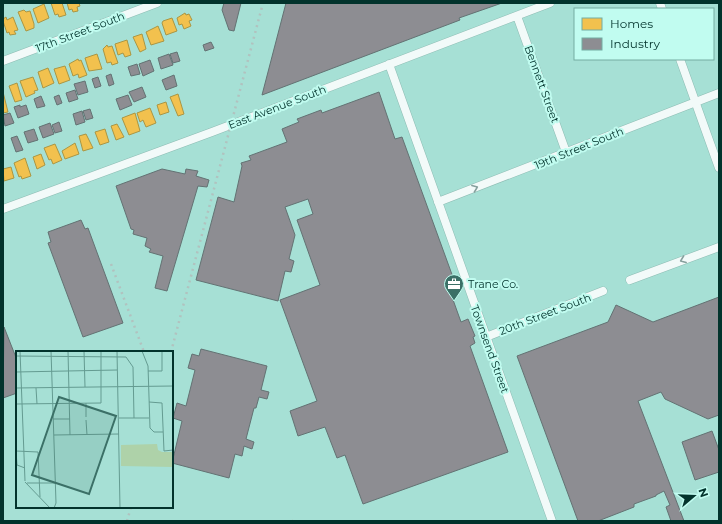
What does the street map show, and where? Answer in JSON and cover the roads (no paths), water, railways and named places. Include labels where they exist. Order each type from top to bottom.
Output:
[{"type":"street","name":"17th Street South","points":[[3,61],[157,3]]},
{"type":"street","name":"East Avenue South","points":[[3,209],[550,3]]},
{"type":"street","name":"Bennett Street","points":[[517,16],[566,152]]},
{"type":"street","points":[[680,60],[719,168]]},
{"type":"street","name":"Townsend Street","points":[[389,64],[552,521]]},
{"type":"street","name":"19th Street South","points":[[438,202],[560,156],[566,152],[719,93]]},
{"type":"street","points":[[630,280],[719,247]]},
{"type":"street","name":"20th Street South","points":[[486,337],[603,292]]},
{"type":"railway","points":[[171,351],[263,3]]},
{"type":"railway","points":[[111,264],[144,351]]},
{"type":"railway","points":[[127,521],[131,508]]},
{"type":"place","name":"Trane Co.","points":[[454,301]]}]
